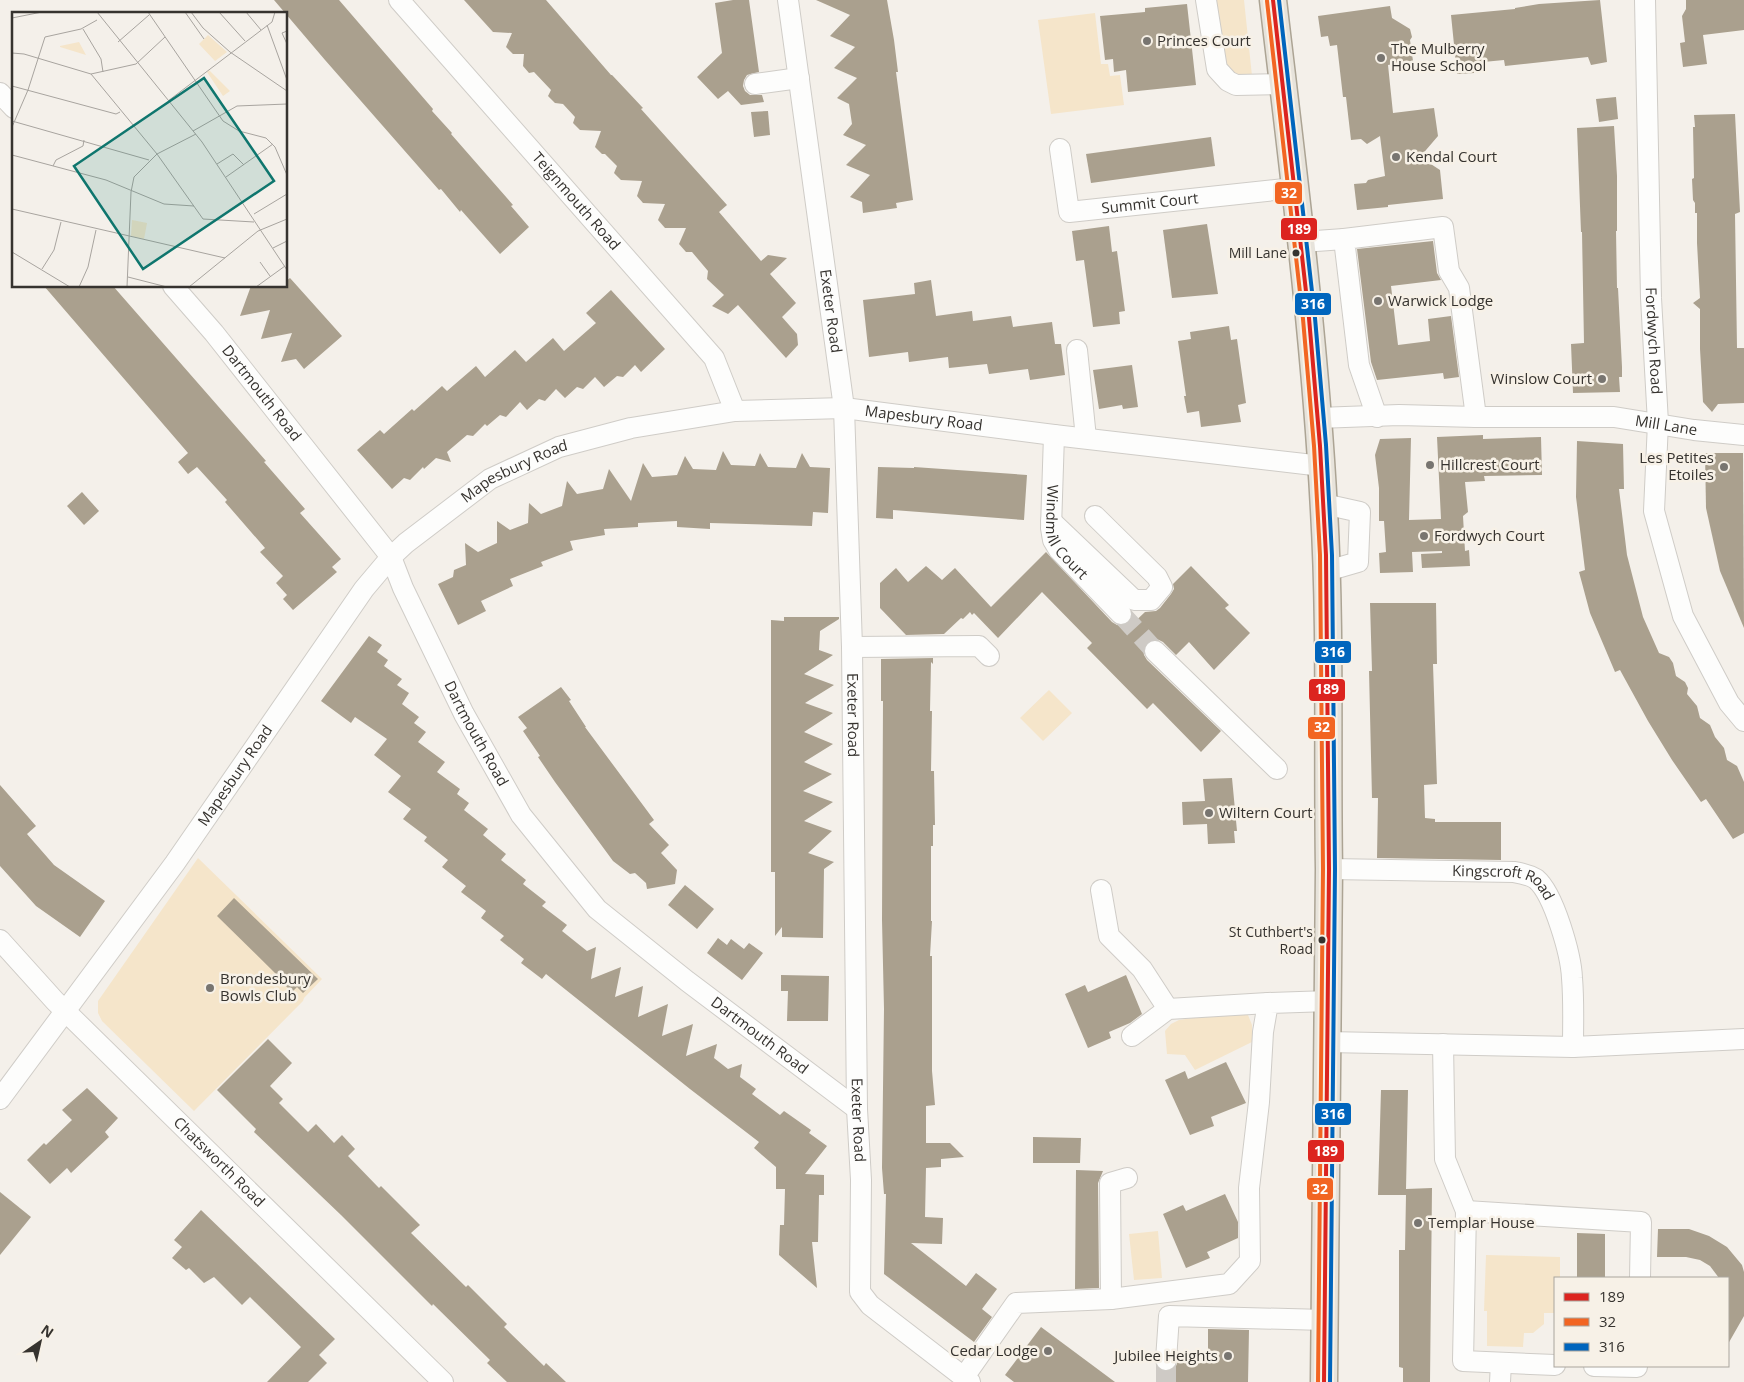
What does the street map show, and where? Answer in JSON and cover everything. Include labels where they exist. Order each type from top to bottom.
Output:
[{"type":"main road","points":[[1273,0],[1294,188],[1302,242],[1322,466],[1327,571],[1330,684],[1328,787],[1329,1001],[1324,1382]]},
{"type":"street","name":"Teignmouth Road","points":[[399,0],[714,358],[735,411]]},
{"type":"street","name":"Exeter Road","points":[[788,0],[844,408],[852,647],[857,1109],[861,1180],[860,1292],[870,1305],[967,1380]]},
{"type":"street","points":[[1206,0],[1217,69],[1228,81],[1236,85],[1282,84]]},
{"type":"street","name":"Fordwych Road","points":[[1645,0],[1651,298],[1658,423],[1654,511],[1683,616],[1729,703],[1744,721]]},
{"type":"street","points":[[754,84],[799,78]]},
{"type":"street","points":[[0,92],[12,106]]},
{"type":"street","name":"Summit Court","points":[[1060,149],[1069,212],[1294,188]]},
{"type":"street","points":[[1302,242],[1443,227],[1449,271],[1459,288],[1476,417]]},
{"type":"street","points":[[1344,239],[1359,365],[1377,417]]},
{"type":"street","name":"Dartmouth Road","points":[[175,288],[214,333],[391,557],[464,714],[521,815],[597,908],[687,981],[857,1109]]},
{"type":"street","points":[[1077,350],[1086,438]]},
{"type":"street","name":"Mapesbury Road","points":[[0,1099],[175,863],[353,605],[391,557],[406,543],[490,479],[559,448],[631,428],[735,411],[844,408],[1054,435],[1322,466]]},
{"type":"street","name":"Mill Lane","points":[[1318,418],[1399,415],[1476,417],[1614,416],[1694,430],[1744,434]]},
{"type":"street","name":"Windmill Court","points":[[1054,435],[1051,534],[1059,550],[1121,614]]},
{"type":"street","points":[[1324,504],[1360,512],[1358,562],[1327,571]]},
{"type":"street","points":[[1051,521],[1134,600],[1151,600],[1162,587],[1157,577],[1095,516]]},
{"type":"street","points":[[852,647],[979,646],[989,656]]},
{"type":"street","points":[[1156,650],[1277,769]]},
{"type":"street","name":"Kingscroft Road","points":[[1329,870],[1514,872],[1525,874],[1536,880],[1552,901],[1558,917],[1572,976],[1573,1047]]},
{"type":"street","points":[[1101,890],[1109,936],[1142,970],[1168,1009]]},
{"type":"street","name":"Chatsworth Road","points":[[0,940],[66,1011],[443,1382]]},
{"type":"street","points":[[1132,1036],[1168,1009],[1329,1001]]},
{"type":"street","points":[[967,1380],[1016,1303],[1111,1299],[1229,1284],[1250,1261],[1249,1188],[1259,1102],[1263,1032],[1268,1003]]},
{"type":"street","points":[[1327,1042],[1573,1047],[1744,1039]]},
{"type":"street","points":[[1443,1044],[1445,1159],[1466,1211],[1463,1361],[1501,1372],[1554,1364]]},
{"type":"street","points":[[1111,1299],[1110,1183],[1127,1178]]},
{"type":"street","points":[[1466,1211],[1641,1222],[1640,1277]]},
{"type":"street","points":[[1166,1360],[1169,1316],[1325,1320]]},
{"type":"shaded area","points":[[1215,0],[1244,0],[1252,76],[1244,77],[1237,75],[1228,68],[1222,50]]},
{"type":"shaded area","points":[[1095,13],[1101,64],[1108,64],[1110,76],[1120,75],[1124,105],[1051,114],[1038,20]]},
{"type":"shaded area","points":[[1049,690],[1072,713],[1043,741],[1020,718]]},
{"type":"shaded area","name":"Brondesbury Bowls Club","points":[[198,858],[322,979],[303,1001],[194,1111],[102,1021],[98,1013],[98,1001]]},
{"type":"shaded area","points":[[1246,1010],[1252,1025],[1252,1042],[1195,1070],[1185,1055],[1167,1054],[1165,1031],[1171,1024],[1179,1020]]},
{"type":"shaded area","points":[[1158,1231],[1162,1278],[1134,1280],[1129,1234]]},
{"type":"shaded area","points":[[1486,1255],[1560,1257],[1560,1277],[1554,1277],[1554,1313],[1544,1313],[1544,1324],[1533,1333],[1524,1333],[1523,1347],[1487,1346],[1487,1311],[1484,1311]]},
{"type":"building","points":[[274,0],[339,0],[433,109],[432,111],[513,205],[511,206],[529,227],[500,254],[441,189],[439,190],[288,16],[288,12],[284,12]]},
{"type":"building","points":[[464,0],[546,0],[727,205],[719,212],[761,261],[768,255],[787,258],[770,274],[796,303],[782,317],[797,334],[798,345],[786,358],[738,305],[728,314],[712,306],[724,295],[707,279],[708,271],[692,252],[686,252],[679,244],[686,228],[665,228],[658,220],[665,204],[643,203],[637,196],[642,181],[621,180],[614,173],[617,166],[595,147],[601,131],[580,130],[573,123],[575,117],[563,104],[555,103],[548,96],[551,90],[534,72],[529,73],[523,66],[524,54],[513,54],[506,47],[512,33],[493,32]]},
{"type":"building","points":[[749,0],[759,72],[747,75],[743,86],[750,95],[762,95],[764,102],[741,105],[728,91],[718,99],[697,77],[722,53],[715,3]]},
{"type":"building","points":[[816,0],[887,0],[894,40],[898,72],[896,72],[913,200],[896,203],[897,208],[863,213],[862,202],[850,197],[870,175],[846,165],[866,145],[843,135],[852,124],[849,104],[837,98],[857,78],[834,68],[855,47],[830,36],[850,15]]},
{"type":"building","points":[[1600,0],[1607,62],[1591,65],[1588,57],[1505,66],[1504,60],[1473,63],[1474,73],[1457,74],[1451,15],[1515,9],[1539,4]]},
{"type":"building","points":[[1686,0],[1744,0],[1744,30],[1703,35],[1707,64],[1683,67],[1680,43],[1685,42],[1682,16],[1686,9]]},
{"type":"building","name":"Princes Court","points":[[1187,4],[1196,85],[1128,92],[1126,70],[1114,72],[1113,59],[1105,60],[1100,16],[1145,12],[1145,8]]},
{"type":"building","points":[[1390,6],[1392,18],[1410,29],[1413,61],[1388,65],[1393,113],[1434,108],[1438,136],[1420,157],[1440,170],[1443,199],[1357,210],[1354,184],[1366,183],[1368,180],[1385,176],[1380,136],[1367,144],[1361,139],[1351,140],[1346,97],[1343,97],[1337,45],[1330,46],[1328,36],[1321,37],[1318,16]]},
{"type":"building","points":[[1616,97],[1618,119],[1599,122],[1596,99]]},
{"type":"building","points":[[768,111],[770,135],[754,137],[751,112]]},
{"type":"building","points":[[1735,114],[1740,212],[1735,214],[1737,348],[1744,348],[1744,403],[1718,404],[1712,412],[1703,402],[1700,309],[1693,303],[1700,298],[1697,213],[1695,213],[1695,203],[1693,200],[1692,179],[1694,178],[1693,127],[1695,127],[1694,115]]},
{"type":"building","points":[[1614,126],[1617,176],[1617,288],[1622,367],[1622,377],[1619,377],[1620,392],[1573,393],[1571,344],[1584,343],[1582,232],[1577,128]]},
{"type":"building","points":[[1211,137],[1215,166],[1091,183],[1086,154]]},
{"type":"building","points":[[1207,224],[1218,294],[1172,298],[1163,230]]},
{"type":"building","points":[[1109,226],[1112,252],[1117,251],[1125,311],[1119,312],[1120,324],[1093,327],[1084,260],[1076,261],[1072,231]]},
{"type":"building","name":"Warwick Lodge","points":[[1433,241],[1437,273],[1441,280],[1391,286],[1398,345],[1430,341],[1428,319],[1451,316],[1459,377],[1444,379],[1443,373],[1377,380],[1371,362],[1357,249]]},
{"type":"building","points":[[290,278],[342,336],[304,369],[296,359],[281,362],[292,333],[261,339],[270,310],[240,316],[250,288],[288,288],[288,280]]},
{"type":"building","points":[[931,280],[936,316],[972,311],[973,321],[1011,316],[1013,327],[1052,322],[1055,344],[1061,344],[1065,375],[1030,380],[1028,369],[989,374],[987,364],[949,368],[948,357],[909,362],[908,352],[869,357],[863,300],[915,294],[914,283]]},
{"type":"building","points":[[46,288],[115,288],[266,461],[264,462],[305,509],[300,513],[341,559],[332,567],[337,572],[293,610],[283,599],[287,595],[276,583],[283,576],[260,552],[265,548],[225,502],[227,500],[197,467],[188,474],[178,462],[188,453]]},
{"type":"building","points":[[611,290],[665,349],[641,372],[635,365],[623,377],[617,376],[604,387],[595,377],[583,389],[577,387],[565,398],[556,389],[545,401],[539,399],[527,410],[520,402],[506,417],[500,415],[487,426],[485,424],[473,436],[467,435],[447,452],[451,462],[436,458],[424,469],[423,467],[410,480],[404,478],[392,489],[357,450],[380,430],[384,434],[442,386],[447,391],[476,366],[485,377],[515,350],[526,362],[553,338],[564,351],[596,323],[586,313]]},
{"type":"building","points":[[1229,326],[1231,340],[1237,339],[1246,403],[1238,405],[1241,422],[1201,427],[1199,411],[1187,413],[1178,341],[1191,339],[1190,332]]},
{"type":"building","points":[[1132,365],[1138,407],[1123,409],[1122,405],[1099,409],[1093,370]]},
{"type":"building","points":[[1483,435],[1483,439],[1541,437],[1542,475],[1484,476],[1485,481],[1465,482],[1468,512],[1463,516],[1465,551],[1469,550],[1470,566],[1422,568],[1421,554],[1442,553],[1442,551],[1412,552],[1413,572],[1380,573],[1379,553],[1386,552],[1384,521],[1379,521],[1379,488],[1375,455],[1380,439],[1411,438],[1409,520],[1441,519],[1437,437]]},
{"type":"building","points":[[1577,441],[1623,444],[1624,489],[1619,489],[1627,555],[1643,617],[1659,653],[1669,657],[1673,663],[1676,676],[1685,682],[1688,688],[1687,694],[1697,706],[1700,718],[1710,725],[1715,737],[1724,748],[1727,760],[1737,766],[1744,782],[1744,833],[1733,839],[1706,799],[1701,802],[1672,760],[1620,670],[1615,672],[1590,613],[1579,572],[1585,570],[1576,497]]},
{"type":"building","points":[[723,451],[731,465],[755,466],[760,453],[768,467],[796,468],[802,453],[810,467],[830,468],[828,513],[813,512],[812,526],[710,523],[710,529],[677,527],[677,521],[638,523],[638,527],[604,529],[605,535],[570,541],[573,550],[541,562],[543,566],[510,579],[513,586],[481,601],[486,611],[458,625],[438,584],[453,577],[454,570],[466,565],[465,543],[478,552],[497,543],[497,521],[510,530],[528,523],[529,503],[541,514],[562,506],[567,481],[577,494],[603,489],[609,469],[631,501],[643,463],[652,477],[677,475],[685,456],[693,469],[716,470]]},
{"type":"building","points":[[1705,453],[1743,453],[1744,628],[1720,571],[1706,508]]},
{"type":"building","points":[[878,467],[914,467],[1027,475],[1024,520],[893,510],[893,519],[876,518]]},
{"type":"building","points":[[82,492],[99,511],[84,525],[67,506]]},
{"type":"building","points":[[1046,552],[1112,622],[1126,630],[1145,612],[1156,611],[1160,608],[1174,589],[1173,584],[1191,566],[1229,605],[1225,608],[1250,633],[1214,670],[1189,642],[1176,655],[1163,642],[1157,639],[1147,642],[1143,649],[1147,660],[1221,731],[1201,752],[1153,703],[1147,709],[1087,648],[1092,643],[1042,592],[998,638],[974,613],[972,615],[970,612],[944,634],[906,635],[880,608],[880,583],[896,568],[908,582],[926,566],[942,580],[955,568],[991,607]]},
{"type":"building","points":[[1370,603],[1436,603],[1437,664],[1433,664],[1437,784],[1424,785],[1425,818],[1435,819],[1435,822],[1501,822],[1501,860],[1377,858],[1378,798],[1372,798],[1369,671],[1372,671]]},
{"type":"building","points":[[784,617],[839,617],[839,619],[820,631],[819,650],[833,655],[804,674],[834,685],[805,703],[833,713],[804,732],[833,744],[804,762],[832,774],[803,791],[833,802],[804,821],[832,831],[808,853],[834,862],[824,869],[823,938],[782,937],[782,927],[775,936],[775,872],[771,872],[771,620],[784,621]]},
{"type":"building","points":[[369,636],[382,645],[377,652],[388,660],[384,666],[402,679],[397,685],[409,693],[402,704],[419,717],[414,723],[426,732],[418,742],[445,762],[437,772],[460,789],[457,794],[469,803],[464,810],[488,829],[483,835],[506,854],[501,860],[526,880],[523,884],[546,902],[542,906],[567,925],[562,931],[587,951],[596,947],[591,979],[621,967],[615,997],[643,986],[638,1017],[668,1004],[662,1036],[693,1024],[686,1056],[717,1044],[714,1058],[728,1069],[742,1064],[740,1077],[756,1089],[752,1094],[780,1115],[784,1111],[811,1130],[809,1133],[827,1146],[805,1174],[824,1175],[824,1195],[819,1195],[818,1242],[812,1242],[817,1288],[779,1255],[780,1225],[784,1225],[785,1189],[776,1189],[776,1167],[754,1148],[759,1142],[546,974],[542,979],[521,963],[524,959],[500,940],[504,936],[481,918],[486,911],[461,892],[466,886],[442,867],[448,860],[424,841],[427,837],[403,819],[411,809],[388,792],[401,776],[374,755],[387,739],[355,717],[351,723],[321,701]]},
{"type":"building","points":[[933,658],[933,664],[931,662],[930,711],[932,711],[931,771],[934,771],[935,825],[933,825],[933,846],[931,846],[932,921],[930,956],[932,956],[932,1071],[935,1105],[926,1106],[926,1143],[950,1143],[964,1157],[941,1159],[941,1167],[926,1168],[925,1217],[943,1218],[942,1244],[911,1243],[966,1286],[976,1273],[997,1289],[982,1309],[992,1317],[974,1342],[884,1274],[886,1194],[884,1194],[882,1168],[884,1009],[882,920],[883,701],[881,701],[881,659]]},
{"type":"building","points":[[561,687],[571,700],[569,701],[585,727],[654,820],[649,824],[669,845],[661,853],[677,870],[675,884],[647,889],[646,883],[635,873],[630,874],[613,861],[538,757],[540,756],[523,731],[527,728],[518,717]]},
{"type":"building","name":"Wiltern Court","points":[[1232,778],[1237,831],[1234,831],[1235,843],[1208,844],[1207,824],[1183,825],[1182,802],[1205,801],[1203,779]]},
{"type":"building","points":[[0,785],[36,826],[27,834],[54,865],[105,901],[80,937],[36,906],[0,866]]},
{"type":"building","points":[[685,885],[714,909],[697,929],[668,905]]},
{"type":"building","points":[[234,898],[318,979],[303,993],[297,987],[292,992],[217,916]]},
{"type":"building","points":[[718,938],[727,945],[731,939],[744,949],[749,943],[763,953],[742,980],[707,953]]},
{"type":"building","points":[[781,975],[829,976],[828,1021],[787,1021],[788,991],[781,991]]},
{"type":"building","points":[[1126,975],[1142,1014],[1130,1023],[1109,1032],[1111,1038],[1088,1048],[1065,994],[1085,985],[1088,992]]},
{"type":"building","points":[[268,1039],[292,1063],[270,1086],[283,1099],[279,1103],[308,1132],[316,1124],[334,1143],[342,1135],[355,1149],[348,1156],[379,1188],[381,1186],[420,1225],[411,1233],[507,1324],[504,1327],[544,1366],[546,1363],[566,1382],[507,1382],[487,1363],[490,1360],[254,1132],[256,1129],[217,1090]]},
{"type":"building","points":[[1226,1062],[1246,1103],[1211,1117],[1214,1126],[1190,1135],[1165,1080],[1185,1071],[1188,1079]]},
{"type":"building","points":[[87,1088],[118,1118],[105,1132],[109,1137],[71,1173],[67,1168],[50,1184],[27,1160],[72,1120],[62,1110]]},
{"type":"building","name":"Templar House","points":[[1381,1090],[1408,1090],[1406,1189],[1432,1188],[1430,1382],[1403,1382],[1403,1368],[1399,1367],[1399,1250],[1405,1250],[1406,1195],[1378,1195]]},
{"type":"building","points":[[1033,1137],[1081,1138],[1080,1163],[1033,1163]]},
{"type":"building","points":[[1076,1170],[1103,1171],[1098,1183],[1099,1288],[1075,1289]]},
{"type":"building","points":[[0,1192],[31,1217],[0,1255]]},
{"type":"building","points":[[1225,1194],[1238,1222],[1238,1238],[1207,1252],[1210,1258],[1186,1268],[1163,1214],[1183,1205],[1186,1211]]},
{"type":"building","points":[[201,1210],[335,1339],[319,1355],[327,1363],[308,1382],[267,1382],[301,1347],[250,1297],[242,1305],[214,1277],[204,1283],[189,1268],[186,1270],[172,1258],[182,1247],[174,1240]]},
{"type":"building","points":[[1658,1229],[1689,1229],[1709,1236],[1727,1247],[1742,1265],[1744,1272],[1744,1316],[1729,1342],[1729,1277],[1718,1277],[1710,1266],[1700,1260],[1686,1257],[1657,1257]]},
{"type":"building","name":"Templar House","points":[[1577,1233],[1605,1234],[1605,1277],[1577,1277]]},
{"type":"building","name":"Cedar Lodge","points":[[1041,1327],[1115,1382],[1014,1382],[1005,1375]]},
{"type":"building","name":"Jubilee Heights","points":[[1208,1329],[1249,1330],[1248,1382],[1159,1382],[1160,1370],[1166,1372],[1172,1370],[1178,1361],[1208,1362]]},
{"type":"tunnel","points":[[1121,614],[1155,651]]},
{"type":"tunnel","points":[[1166,1360],[1166,1382]]},
{"type":"transit line","name":"189","points":[[1273,0],[1309,318],[1320,446],[1326,555],[1329,869],[1324,1382]]},
{"type":"transit line","name":"316","points":[[1279,0],[1315,318],[1326,445],[1332,555],[1335,869],[1330,1382]]},
{"type":"transit line","name":"32","points":[[1267,1],[1303,319],[1314,446],[1320,555],[1323,869],[1318,1382]]},
{"type":"place","name":"Princes Court","points":[[1147,41]]},
{"type":"place","name":"The Mulberry House School","points":[[1381,58]]},
{"type":"place","name":"Kendal Court","points":[[1396,157]]},
{"type":"place","name":"Mill Lane","points":[[1296,253]]},
{"type":"place","name":"Warwick Lodge","points":[[1378,301]]},
{"type":"place","name":"Winslow Court","points":[[1602,379]]},
{"type":"place","name":"Hillcrest Court","points":[[1430,465]]},
{"type":"place","name":"Les Petites Etoiles","points":[[1724,467]]},
{"type":"place","name":"Fordwych Court","points":[[1424,536]]},
{"type":"place","name":"Wiltern Court","points":[[1209,813]]},
{"type":"place","name":"St Cuthbert's Road","points":[[1322,940]]},
{"type":"place","name":"Brondesbury Bowls Club","points":[[210,988]]},
{"type":"place","name":"Templar House","points":[[1418,1223]]},
{"type":"place","name":"Cedar Lodge","points":[[1048,1351]]},
{"type":"place","name":"Jubilee Heights","points":[[1228,1356]]}]
